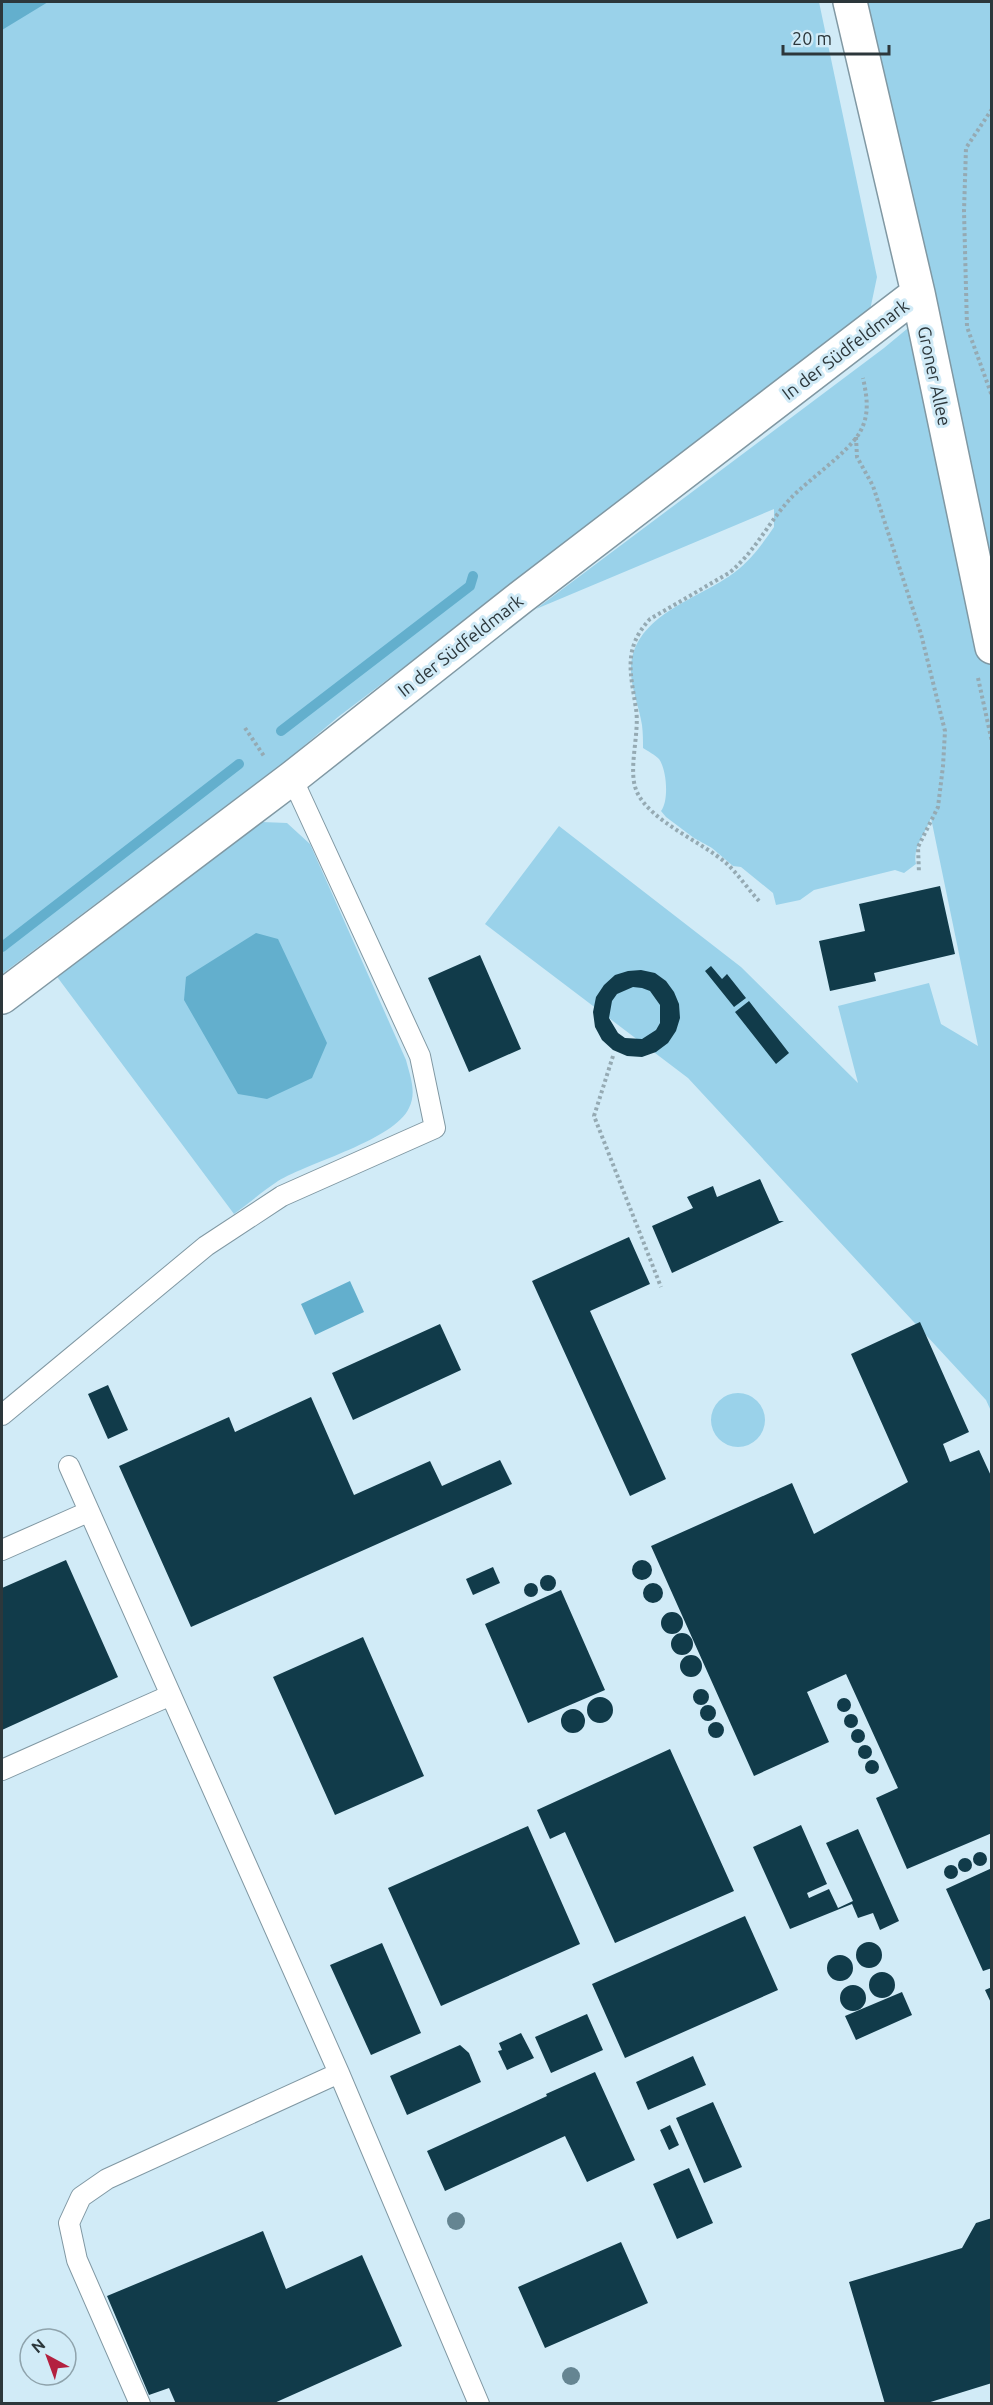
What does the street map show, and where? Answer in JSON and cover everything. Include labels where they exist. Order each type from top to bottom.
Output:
[{"type":"street","name":"Groner Allee","points":[[850,2],[918,293],[992,647]]},
{"type":"street","name":"In der Südfeldmark","points":[[2,997],[292,778],[520,598],[918,293]]},
{"type":"lane","points":[[2,1415],[206,1246],[282,1196],[435,1128],[420,1056],[292,778]]},
{"type":"lane","points":[[69,1466],[339,2073],[479,2403]]},
{"type":"lane","points":[[2,1550],[88,1512]]},
{"type":"lane","points":[[2,1770],[171,1695]]},
{"type":"lane","points":[[140,2403],[76,2260],[69,2223],[81,2197],[107,2179],[339,2073]]},
{"type":"path","points":[[992,109],[966,148],[964,211],[967,327],[992,396]]},
{"type":"path","points":[[759,901],[727,865],[666,822],[637,792],[634,772],[638,719],[630,677],[632,649],[641,628],[650,619],[729,573],[740,564],[791,499],[856,436],[865,417],[868,401],[863,378]]},
{"type":"path","points":[[856,436],[857,457],[873,486],[880,506],[921,634],[945,731],[938,807],[918,847],[919,873]]},
{"type":"path","points":[[613,1056],[594,1116],[660,1287]]},
{"type":"shaded area","points":[[2,2],[819,2],[877,277],[869,315],[338,717],[286,761],[2,974]]},
{"type":"shaded area","points":[[2,2],[48,2],[2,30]]},
{"type":"shaded area","points":[[866,2],[991,2],[991,1411],[986,1400],[688,1078],[485,924],[559,826],[741,967],[858,1083],[838,1006],[929,983],[941,1024],[978,1046],[931,818],[916,852],[916,864],[904,873],[895,870],[814,890],[800,900],[776,905],[773,893],[741,867],[733,866],[712,848],[694,838],[661,811],[666,793],[665,778],[659,759],[643,748],[642,725],[631,674],[635,649],[644,634],[656,621],[721,582],[746,562],[774,527],[774,509],[536,609],[884,348],[937,304]]},
{"type":"shaded area","points":[[262,822],[287,823],[310,844],[406,1060],[412,1084],[412,1096],[409,1108],[400,1120],[387,1130],[278,1181],[234,1214],[55,974],[239,834]]},
{"type":"shaded area","points":[[256,933],[278,939],[327,1043],[312,1078],[267,1099],[238,1094],[184,1000],[186,977]]},
{"type":"shaded area","points":[[350,1281],[364,1312],[315,1335],[301,1304]]},
{"type":"shaded area","points":[[733,1393],[743,1393],[753,1397],[761,1405],[765,1420],[761,1435],[753,1443],[743,1447],[733,1447],[723,1443],[715,1435],[711,1425],[711,1415],[715,1405],[723,1397]]},
{"type":"building","points":[[940,886],[955,954],[874,973],[876,981],[830,991],[819,941],[865,931],[859,904]]},
{"type":"building","points":[[480,955],[521,1049],[469,1072],[428,978]]},
{"type":"building","points":[[711,966],[722,979],[727,974],[746,998],[734,1007],[705,971]]},
{"type":"building","points":[[641,970],[655,973],[666,981],[679,1004],[680,1018],[676,1031],[668,1043],[656,1052],[642,1057],[627,1056],[613,1050],[602,1040],[595,1027],[593,1012],[596,997],[615,975]],"holes":[[[633,987],[650,991],[660,1005],[660,1023],[656,1030],[642,1039],[625,1038],[618,1033],[609,1018],[612,1001],[617,994]]]},
{"type":"building","points":[[749,1001],[789,1053],[776,1064],[735,1012]]},
{"type":"building","points":[[760,1179],[779,1221],[784,1221],[672,1273],[652,1226],[693,1208],[687,1197],[713,1186],[717,1197]]},
{"type":"building","points":[[629,1237],[650,1284],[590,1311],[666,1479],[630,1496],[532,1281]]},
{"type":"building","points":[[920,1322],[969,1432],[943,1444],[950,1462],[979,1450],[992,1478],[992,1833],[907,1869],[876,1798],[898,1788],[846,1674],[807,1692],[829,1742],[754,1776],[651,1546],[792,1483],[814,1534],[908,1482],[851,1354]]},
{"type":"building","points":[[440,1324],[461,1370],[353,1420],[332,1373]]},
{"type":"building","points":[[108,1385],[128,1430],[108,1439],[88,1394]]},
{"type":"building","points":[[311,1397],[354,1495],[430,1461],[442,1486],[500,1460],[512,1484],[191,1627],[119,1466],[229,1417],[235,1432]]},
{"type":"building","points":[[66,1560],[118,1677],[2,1730],[2,1588]]},
{"type":"building","points":[[642,1560],[649,1563],[652,1570],[649,1577],[642,1580],[635,1577],[632,1570],[635,1563]]},
{"type":"building","points":[[493,1567],[500,1583],[473,1595],[466,1579]]},
{"type":"building","points":[[548,1575],[554,1577],[556,1583],[554,1589],[548,1591],[542,1589],[540,1583],[542,1577]]},
{"type":"building","points":[[528,1583],[534,1583],[538,1590],[534,1597],[528,1597],[524,1593],[524,1587]]},
{"type":"building","points":[[653,1583],[660,1586],[663,1593],[660,1600],[653,1603],[646,1600],[643,1593],[646,1586]]},
{"type":"building","points":[[561,1590],[605,1690],[528,1723],[485,1624]]},
{"type":"building","points":[[672,1612],[680,1615],[683,1623],[680,1631],[672,1634],[664,1631],[661,1623],[664,1615]]},
{"type":"building","points":[[682,1633],[690,1636],[693,1644],[690,1652],[682,1655],[674,1652],[671,1644],[674,1636]]},
{"type":"building","points":[[363,1637],[424,1776],[335,1815],[273,1677]]},
{"type":"building","points":[[691,1655],[699,1658],[702,1666],[699,1674],[691,1677],[683,1674],[680,1666],[683,1658]]},
{"type":"building","points":[[701,1689],[707,1691],[709,1697],[707,1703],[701,1705],[695,1703],[693,1697],[695,1691]]},
{"type":"building","points":[[600,1697],[609,1701],[613,1710],[609,1719],[600,1723],[591,1719],[587,1710],[591,1701]]},
{"type":"building","points":[[841,1698],[847,1698],[851,1705],[847,1712],[841,1712],[837,1708],[837,1702]]},
{"type":"building","points":[[708,1705],[716,1713],[708,1721],[700,1713]]},
{"type":"building","points":[[568,1709],[578,1709],[585,1716],[585,1726],[578,1733],[568,1733],[561,1726],[561,1716]]},
{"type":"building","points":[[848,1714],[854,1714],[858,1721],[854,1728],[848,1728],[844,1724],[844,1718]]},
{"type":"building","points":[[716,1722],[722,1724],[724,1730],[722,1736],[716,1738],[710,1736],[708,1730],[710,1724]]},
{"type":"building","points":[[855,1729],[861,1729],[865,1736],[861,1743],[855,1743],[851,1739],[851,1733]]},
{"type":"building","points":[[862,1745],[868,1745],[872,1752],[868,1759],[862,1759],[858,1755],[858,1749]]},
{"type":"building","points":[[670,1749],[734,1891],[615,1943],[565,1832],[550,1839],[537,1810]]},
{"type":"building","points":[[869,1760],[875,1760],[879,1767],[875,1774],[869,1774],[865,1770],[865,1764]]},
{"type":"building","points":[[801,1825],[827,1884],[807,1893],[809,1898],[829,1889],[838,1908],[853,1901],[826,1843],[858,1829],[899,1921],[880,1930],[873,1913],[858,1918],[852,1904],[790,1929],[753,1847]]},
{"type":"building","points":[[528,1826],[580,1944],[441,2006],[388,1888]]},
{"type":"building","points":[[977,1852],[983,1852],[987,1859],[983,1866],[977,1866],[973,1862],[973,1856]]},
{"type":"building","points":[[962,1858],[968,1858],[972,1865],[968,1872],[962,1872],[958,1868],[958,1862]]},
{"type":"building","points":[[948,1865],[954,1865],[958,1872],[954,1879],[948,1879],[944,1875],[944,1869]]},
{"type":"building","points":[[992,1868],[992,1968],[983,1971],[946,1889]]},
{"type":"building","points":[[745,1916],[778,1990],[625,2058],[592,1984]]},
{"type":"building","points":[[869,1942],[878,1946],[882,1955],[878,1964],[869,1968],[860,1964],[856,1955],[860,1946]]},
{"type":"building","points":[[382,1943],[421,2033],[371,2055],[330,1965]]},
{"type":"building","points":[[840,1955],[849,1959],[853,1968],[849,1977],[840,1981],[831,1977],[827,1968],[831,1959]]},
{"type":"building","points":[[882,1972],[891,1976],[895,1985],[891,1994],[882,1998],[873,1994],[869,1985],[873,1976]]},
{"type":"building","points":[[853,1985],[862,1989],[866,1998],[862,2007],[853,2011],[844,2007],[840,1998],[844,1989]]},
{"type":"building","points":[[992,1987],[992,2005],[985,1990]]},
{"type":"building","points":[[902,1992],[912,2015],[856,2040],[845,2016]]},
{"type":"building","points":[[587,2014],[603,2050],[551,2073],[535,2037]]},
{"type":"building","points":[[521,2033],[534,2058],[507,2070],[498,2051],[502,2050],[499,2043]]},
{"type":"building","points":[[460,2045],[469,2053],[481,2082],[407,2115],[390,2076]]},
{"type":"building","points":[[693,2056],[706,2085],[648,2110],[636,2082]]},
{"type":"building","points":[[595,2072],[635,2160],[587,2182],[565,2136],[445,2191],[427,2151]]},
{"type":"building","points":[[713,2102],[742,2167],[704,2183],[676,2118]]},
{"type":"building","points":[[670,2125],[679,2145],[669,2150],[660,2130]]},
{"type":"building","points":[[689,2168],[713,2223],[677,2239],[653,2184]]},
{"type":"building","points":[[992,2218],[992,2383],[924,2404],[885,2404],[849,2282],[962,2248],[976,2223]]},
{"type":"building","points":[[263,2231],[286,2289],[362,2255],[402,2346],[272,2404],[176,2404],[169,2388],[149,2395],[107,2296]]},
{"type":"building","points":[[621,2242],[648,2303],[545,2348],[518,2287]]},
{"type":"waterway","points":[[281,731],[470,586],[473,576]]},
{"type":"waterway","points":[[2,947],[239,764]]}]
